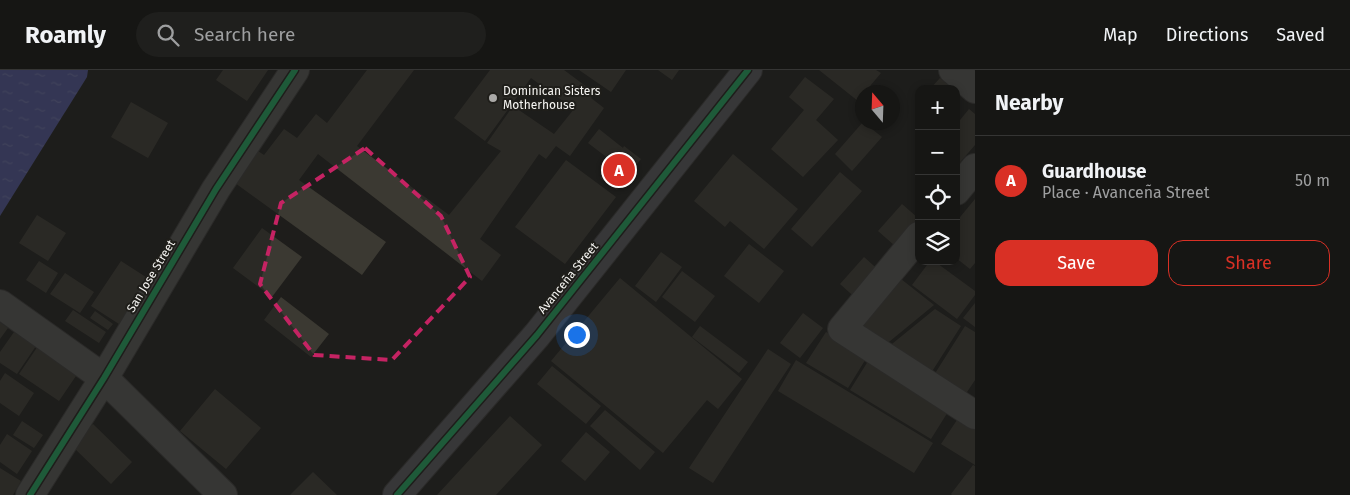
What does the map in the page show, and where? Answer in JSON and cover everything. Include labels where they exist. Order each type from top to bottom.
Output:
[{"type":"main road","name":"Avanceña Street","points":[[398,495],[537,335],[748,70]]},
{"type":"street","name":"San Jose Street","points":[[30,495],[104,378],[216,189],[295,70]]},
{"type":"street","points":[[954,70],[975,89]]},
{"type":"street","points":[[960,186],[975,168]]},
{"type":"street","points":[[915,241],[842,329],[975,416]]},
{"type":"street","points":[[0,304],[104,378],[223,495]]},
{"type":"highlighted area","points":[[365,148],[441,216],[470,277],[392,360],[314,355],[260,284],[281,203]]},
{"type":"water","points":[[0,70],[88,70],[87,77],[0,216]]},
{"type":"building","points":[[223,70],[268,70],[247,101],[216,80]]},
{"type":"building","points":[[367,70],[414,70],[357,146],[449,215],[501,151],[487,143],[513,106],[554,134],[574,109],[531,78],[485,141],[454,118],[490,70],[564,70],[595,93],[591,98],[604,108],[570,156],[556,146],[546,159],[539,154],[480,239],[501,255],[482,281],[318,154],[299,180],[386,242],[362,275],[235,183],[258,151],[264,155],[284,129],[297,138],[316,114],[327,123]]},
{"type":"building","name":"Dominican Sisters Motherhouse","points":[[579,70],[626,70],[611,92]]},
{"type":"building","points":[[658,70],[679,70],[672,80]]},
{"type":"building","points":[[819,70],[876,70],[881,73],[871,85],[855,85],[855,99]]},
{"type":"building","points":[[805,77],[834,99],[816,120],[838,140],[803,177],[771,149],[804,110],[789,97]]},
{"type":"building","points":[[940,78],[948,85],[934,85]]},
{"type":"building","points":[[131,102],[168,123],[148,158],[111,137]]},
{"type":"building","points":[[969,109],[975,114],[975,145],[960,162],[960,130],[960,120]]},
{"type":"building","points":[[599,129],[623,148],[624,146],[641,159],[617,190],[600,178],[613,162],[588,143]]},
{"type":"building","points":[[856,130],[873,130],[882,137],[852,171],[835,154]]},
{"type":"building","points":[[733,154],[798,209],[764,249],[730,221],[725,227],[694,201]]},
{"type":"building","points":[[566,160],[616,197],[565,264],[515,227]]},
{"type":"building","points":[[840,172],[862,191],[812,247],[791,229]]},
{"type":"building","points":[[975,199],[975,263],[970,269],[960,261],[960,217]]},
{"type":"building","points":[[902,204],[915,215],[915,221],[894,245],[878,231]]},
{"type":"building","points":[[37,215],[66,233],[48,261],[19,243]]},
{"type":"building","points":[[262,228],[302,257],[272,297],[233,268]]},
{"type":"building","points":[[749,244],[784,271],[759,303],[724,276]]},
{"type":"building","points":[[661,252],[682,267],[656,302],[635,286]]},
{"type":"building","points":[[864,257],[883,274],[859,301],[840,284]]},
{"type":"building","points":[[39,261],[58,273],[46,293],[26,280]]},
{"type":"building","points":[[121,261],[149,279],[119,324],[91,306]]},
{"type":"building","points":[[927,265],[939,265],[975,291],[975,295],[957,319],[912,285]]},
{"type":"building","points":[[682,271],[715,296],[695,322],[662,297]]},
{"type":"building","points":[[65,273],[94,292],[80,313],[50,294]]},
{"type":"building","points":[[620,278],[742,379],[718,409],[707,400],[663,453],[551,361]]},
{"type":"building","points":[[901,279],[934,305],[884,346],[859,330]]},
{"type":"building","points":[[281,297],[329,334],[311,357],[264,320]]},
{"type":"building","points":[[975,303],[975,327],[963,318]]},
{"type":"building","points":[[935,309],[961,326],[931,373],[887,348]]},
{"type":"building","points":[[73,310],[106,332],[99,343],[65,321]]},
{"type":"building","points":[[95,311],[113,324],[108,330],[90,318]]},
{"type":"building","points":[[803,313],[823,328],[800,358],[780,343]]},
{"type":"building","points":[[0,322],[8,328],[0,339]]},
{"type":"building","points":[[700,326],[748,362],[739,373],[692,337]]},
{"type":"building","points":[[965,326],[975,332],[975,380],[965,395],[934,375]]},
{"type":"building","points":[[14,332],[36,346],[17,374],[0,363],[0,352]]},
{"type":"building","points":[[826,332],[867,357],[848,388],[806,363]]},
{"type":"building","points":[[38,346],[78,373],[59,401],[19,374]]},
{"type":"building","points":[[768,349],[791,364],[713,483],[689,468]]},
{"type":"building","points":[[870,358],[951,407],[931,439],[850,390]]},
{"type":"building","points":[[796,360],[933,443],[914,473],[778,391]]},
{"type":"building","points":[[552,366],[601,406],[586,424],[537,384]]},
{"type":"building","points":[[5,373],[34,393],[19,416],[0,403],[0,381]]},
{"type":"building","points":[[215,389],[261,428],[226,469],[180,431]]},
{"type":"building","points":[[605,410],[655,452],[640,470],[590,426]]},
{"type":"building","points":[[961,414],[975,422],[975,465],[941,444]]},
{"type":"building","points":[[510,416],[542,445],[496,495],[437,495]]},
{"type":"building","points":[[22,421],[43,435],[34,448],[13,435]]},
{"type":"building","points":[[93,424],[132,462],[111,484],[72,446]]},
{"type":"building","points":[[586,432],[610,452],[585,481],[561,461]]},
{"type":"building","points":[[7,434],[32,451],[17,474],[0,462],[0,445]]},
{"type":"building","points":[[973,465],[975,466],[975,495],[952,495],[951,494]]},
{"type":"building","points":[[0,468],[21,481],[13,495],[0,495]]},
{"type":"building","points":[[313,472],[337,495],[290,495]]},
{"type":"cycle path","points":[[30,495],[104,378],[216,189],[295,70]]},
{"type":"cycle path","points":[[397,495],[537,335],[748,70]]},
{"type":"place","name":"Dominican Sisters Motherhouse","points":[[493,98]]},
{"type":"place","name":"Guardhouse","points":[[619,170]]}]
